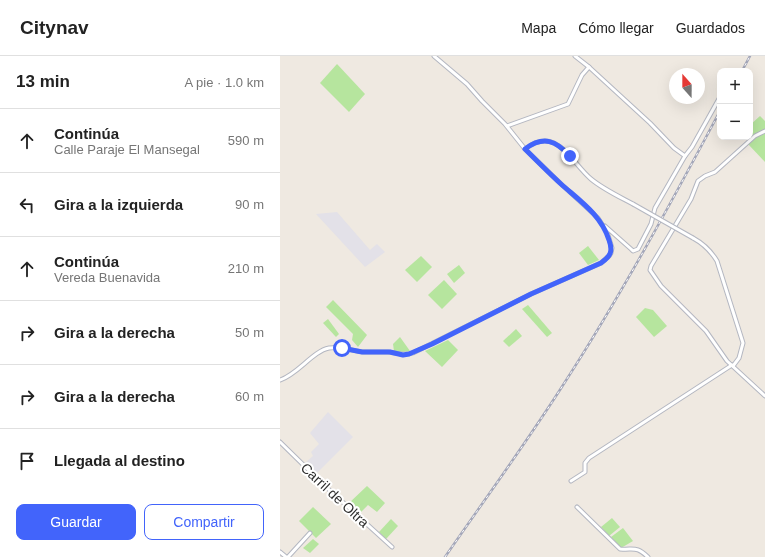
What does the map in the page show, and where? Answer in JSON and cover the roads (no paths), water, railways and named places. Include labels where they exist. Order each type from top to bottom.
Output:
[{"type":"street","points":[[434,56],[467,84],[507,126],[525,149],[598,218],[603,225],[633,251],[638,249],[651,224],[655,208],[717,102]]},
{"type":"street","points":[[575,56],[644,118],[674,148],[685,156]]},
{"type":"street","points":[[507,126],[568,104],[582,75],[589,67]]},
{"type":"street","points":[[765,131],[755,136],[715,172],[698,181],[690,199],[650,268],[653,277],[706,331],[733,366],[765,396]]},
{"type":"street","points":[[525,149],[532,144],[541,141],[548,141],[558,145],[585,174],[607,191],[702,243],[717,261],[742,343],[739,358],[733,366],[589,458],[585,463],[585,472],[571,481]]},
{"type":"street","points":[[280,380],[292,374],[321,352],[329,348],[342,348],[362,352],[390,352],[403,355],[413,353],[525,297],[601,263],[609,256],[612,248],[603,225]]},
{"type":"street","name":"Carril de Oltra","points":[[280,442],[330,491],[392,547]]},
{"type":"street","points":[[577,507],[620,549],[641,550],[648,557]]},
{"type":"street","points":[[280,552],[287,557],[310,533]]},
{"type":"railway","points":[[744,68],[750,56]]},
{"type":"railway","points":[[445,557],[536,426],[586,349],[645,248],[717,117]]}]
